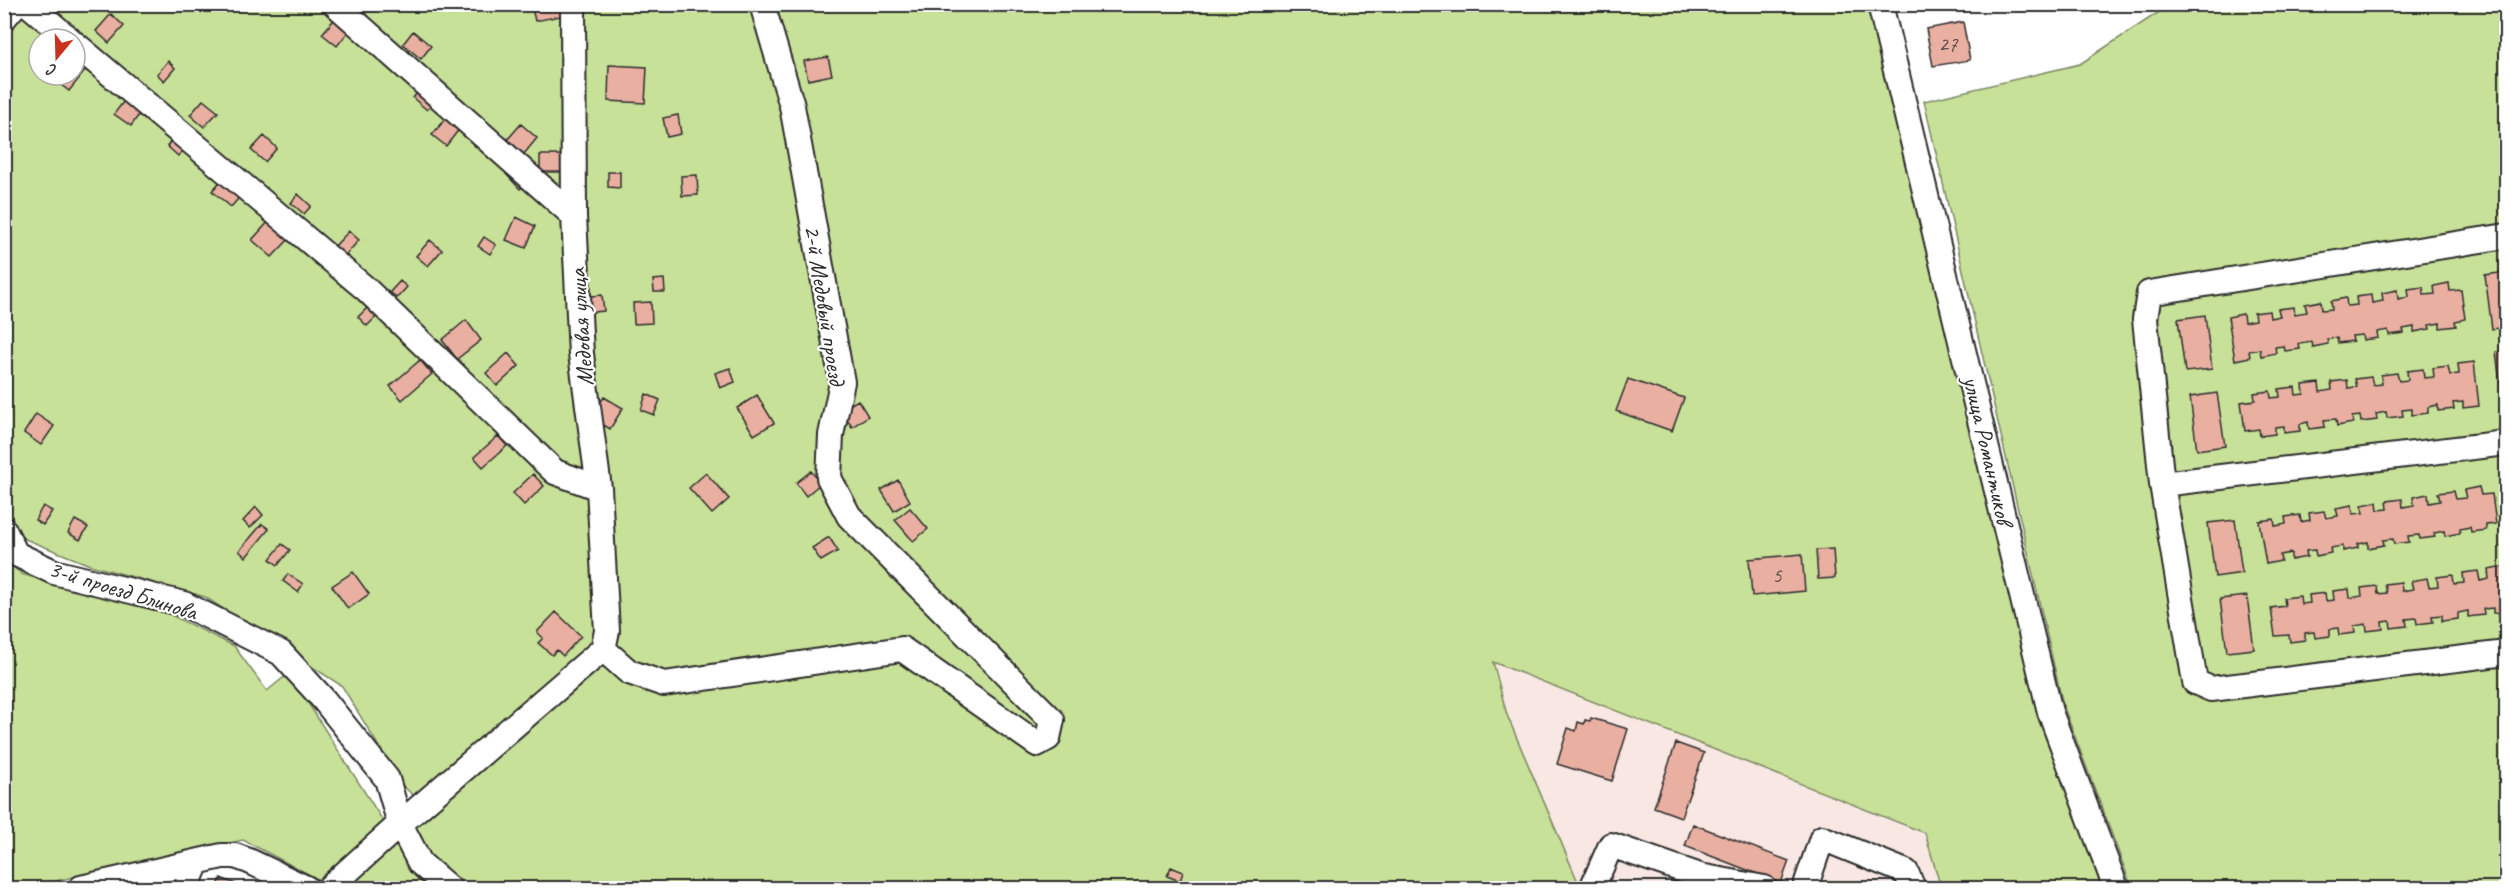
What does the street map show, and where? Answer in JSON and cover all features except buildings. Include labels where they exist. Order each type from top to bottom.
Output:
[{"type":"street","points":[[4,18],[16,4]]},
{"type":"street","points":[[28,4],[55,27]]},
{"type":"street","points":[[335,4],[574,216]]},
{"type":"street","name":"Медовая улица","points":[[573,4],[574,216],[581,354],[598,488],[607,631],[603,649]]},
{"type":"street","name":"2-й Медовый проезд","points":[[603,649],[628,672],[664,684],[902,649],[1037,744],[1048,738],[1052,720],[849,516],[830,478],[831,435],[842,382],[792,106],[762,4]]},
{"type":"street","name":"улица Романтиков","points":[[1880,4],[2050,712],[2116,888]]},
{"type":"street","points":[[87,54],[366,289],[555,472],[598,488]]},
{"type":"street","points":[[2506,236],[2149,293],[2145,319],[2162,484],[2194,682],[2211,689],[2506,653]]},
{"type":"street","points":[[2162,484],[2506,443]]},
{"type":"street","name":"3-й проезд Блинова","points":[[4,530],[10,557],[54,572],[184,604],[281,653],[324,700],[387,779],[400,824],[420,863],[449,888]]},
{"type":"street","points":[[329,888],[603,649]]},
{"type":"street","points":[[1805,888],[1822,838],[1906,872],[1912,888]]},
{"type":"street","points":[[1592,888],[1611,845],[1712,883],[1764,888]]},
{"type":"street","points":[[81,888],[196,862],[235,856],[278,882],[306,888]]},
{"type":"street","points":[[186,888],[196,862]]},
{"type":"shaded area","points":[[1492,662],[1926,833],[1941,888],[1575,888],[1578,881],[1507,715]]},
{"type":"green space","points":[[2218,4],[2501,5],[2506,47],[2506,888],[2132,888],[2063,705],[1924,101],[2080,64],[2162,10]]},
{"type":"green space","points":[[4,5],[1870,5],[2038,714],[2102,888],[1941,888],[1925,833],[1493,662],[1507,715],[1578,882],[1575,888],[461,888],[428,856],[415,830],[417,799],[403,786],[342,686],[205,597],[90,565],[5,531]]},
{"type":"green space","points":[[4,560],[22,574],[167,613],[234,646],[267,691],[289,673],[418,876],[434,888],[335,888],[243,840],[24,888],[5,888]]}]
